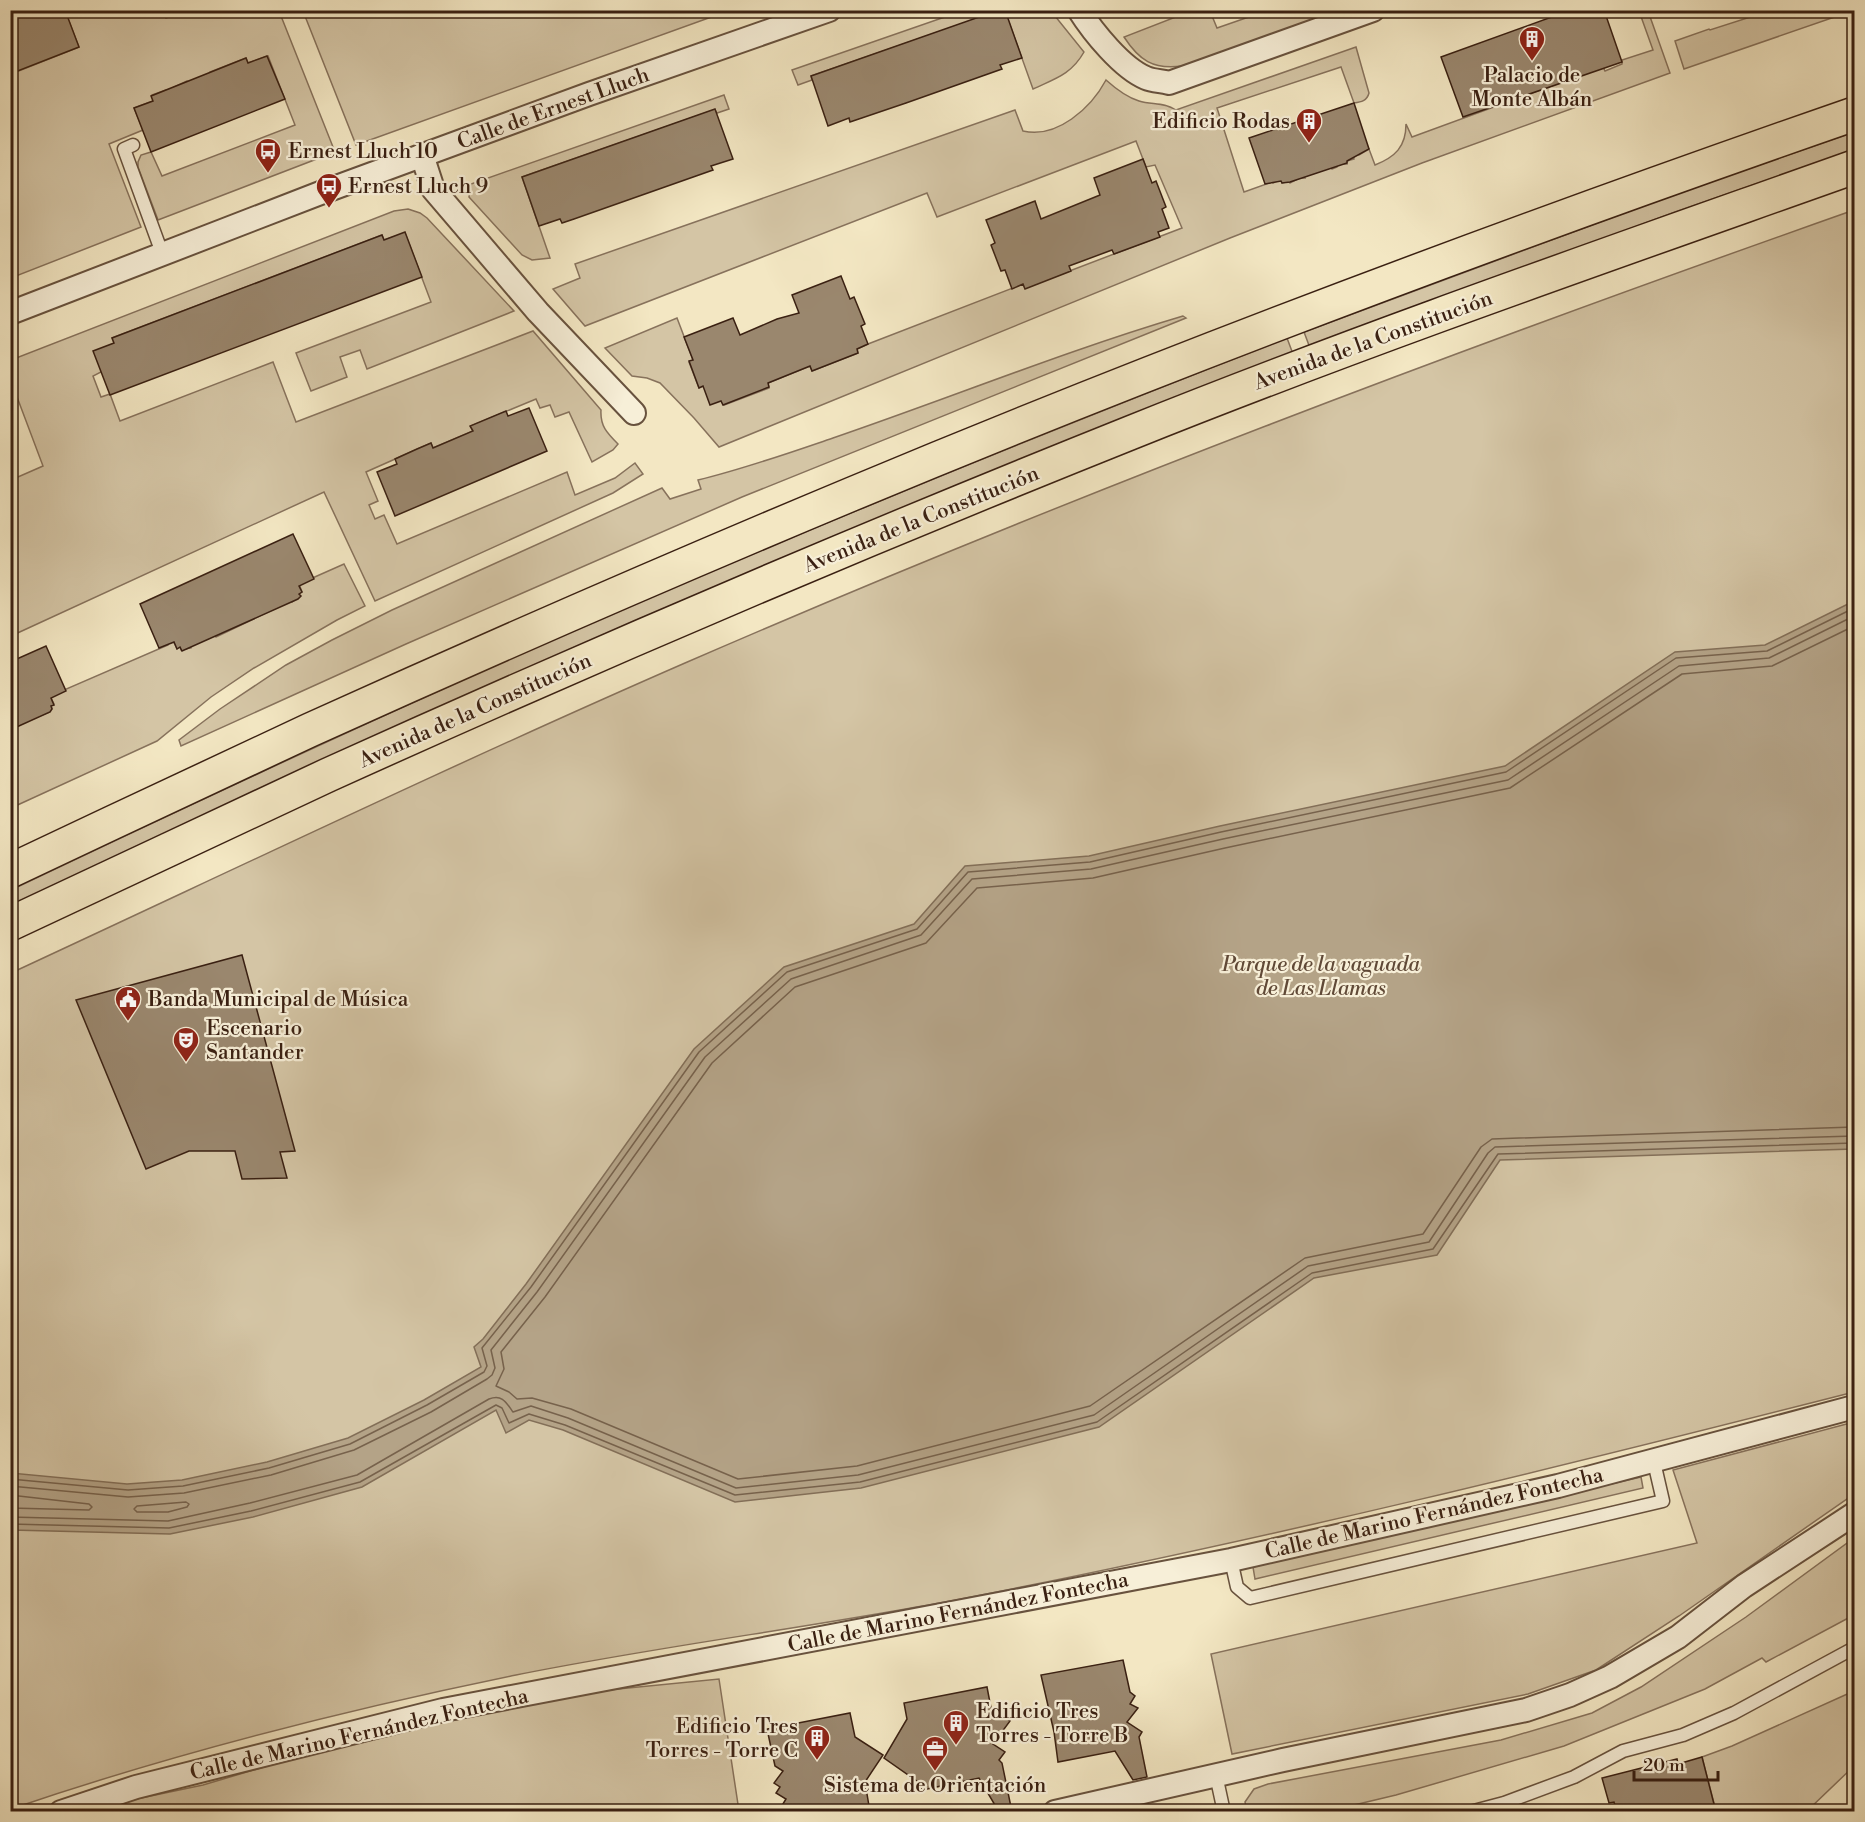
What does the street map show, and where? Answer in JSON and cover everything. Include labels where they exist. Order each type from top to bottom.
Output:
[{"type":"main road","points":[[10,871],[512,639],[865,488],[1126,382],[1365,290],[1664,180],[1854,114]]},
{"type":"main road","name":"Avenida de la Constitución","points":[[10,924],[370,756],[691,615],[895,529],[1134,431],[1382,335],[1854,167]]},
{"type":"street","name":"Calle de Ernest Lluch","points":[[10,313],[162,253],[589,94],[829,10]]},
{"type":"street","points":[[1079,10],[1101,40],[1135,71],[1144,77],[1169,83],[1373,10]]},
{"type":"street","points":[[422,156],[433,189],[538,312],[634,413]]},
{"type":"street","name":"Calle de Marino Fernández Fontecha","points":[[61,1812],[136,1787],[443,1710],[1231,1560],[1558,1486],[1854,1407]]},
{"type":"street","points":[[1055,1812],[1216,1775],[1526,1710],[1570,1695],[1610,1677],[1678,1637],[1744,1586],[1854,1514]]},
{"type":"lane","points":[[133,145],[124,149],[162,253]]},
{"type":"lane","points":[[1231,1560],[1237,1587],[1250,1598],[1663,1501],[1654,1462]]},
{"type":"lane","points":[[1470,1812],[1506,1807],[1574,1777],[1623,1751],[1683,1735],[1734,1713],[1854,1648]]},
{"type":"lane","points":[[1216,1775],[1224,1812]]},
{"type":"green space","points":[[65,11],[163,11],[166,18],[186,11],[279,11],[335,152],[158,220],[138,167],[141,155],[151,152],[162,176],[295,125],[268,56],[248,63],[246,58],[210,72],[211,78],[190,86],[187,81],[174,87],[168,95],[166,90],[152,95],[153,101],[134,108],[143,130],[109,144],[141,227],[11,278],[11,74],[79,47]]},
{"type":"green space","points":[[303,11],[728,11],[356,145]]},
{"type":"green space","points":[[962,11],[999,11],[811,76],[812,80],[798,85],[792,70]]},
{"type":"green space","points":[[1005,11],[1051,11],[1084,52],[1068,71],[1033,89]]},
{"type":"green space","points":[[1191,11],[1210,11],[1217,28],[1266,11],[1342,11],[1182,66],[1163,66],[1148,62],[1135,52],[1124,37]]},
{"type":"green space","points":[[1639,11],[1648,11],[1670,73],[1422,163],[1230,238],[719,447],[660,383],[632,376],[605,348],[677,318],[693,360],[689,362],[699,388],[703,386],[724,405],[769,388],[768,383],[810,366],[812,371],[858,353],[857,349],[868,344],[1023,284],[1025,288],[1182,228],[1155,165],[1146,167],[1136,141],[937,217],[927,193],[585,326],[553,289],[580,278],[575,264],[1015,110],[1023,131],[1036,132],[1060,126],[1082,111],[1100,91],[1106,80],[1134,99],[1176,110],[1356,47],[1369,93],[1363,101],[1354,103],[1341,67],[1217,108],[1244,192],[1281,179],[1282,183],[1289,181],[1290,183],[1296,180],[1295,178],[1305,178],[1304,175],[1337,167],[1337,164],[1347,164],[1347,161],[1354,159],[1353,155],[1358,153],[1359,155],[1369,149],[1375,165],[1394,155],[1398,150],[1404,139],[1406,124],[1412,137],[1603,67],[1605,71],[1622,64],[1622,60],[1653,50]]},
{"type":"green space","points":[[1769,11],[1852,11],[1684,69],[1675,41]]},
{"type":"green space","points":[[724,95],[729,109],[717,113],[715,110],[711,111],[522,177],[550,258],[532,260],[522,255],[469,197],[471,184]]},
{"type":"green space","points":[[1854,132],[1854,150],[1675,212],[1310,348],[1304,332],[1670,196]]},
{"type":"green space","points":[[408,209],[427,218],[514,311],[367,369],[360,350],[340,357],[347,377],[311,391],[296,353],[431,302],[405,233],[384,240],[382,235],[112,338],[114,343],[101,372],[93,376],[101,397],[110,394],[120,421],[273,362],[296,422],[533,331],[601,410],[605,429],[618,444],[613,450],[592,462],[569,412],[555,417],[550,405],[540,408],[536,399],[471,426],[473,431],[433,448],[431,443],[366,472],[378,501],[369,505],[375,519],[384,515],[397,544],[567,472],[575,495],[615,478],[635,463],[643,474],[613,493],[375,601],[324,492],[11,636],[11,480],[43,466],[14,389],[11,390],[11,360],[394,211]]},
{"type":"green space","name":"Parque de la vaguada de Las Llamas","points":[[1854,210],[1854,1392],[1412,1501],[1078,1576],[910,1608],[572,1664],[388,1703],[198,1751],[11,1809],[11,973],[515,739],[829,601],[1120,483],[1412,370]]},
{"type":"green space","points":[[1183,316],[1186,318],[742,497],[406,644],[181,746],[179,740],[220,709],[286,665],[332,640],[392,610],[662,488],[670,499],[701,489],[698,480],[749,466],[877,423],[1095,344]]},
{"type":"green space","points":[[1287,338],[1293,354],[11,908],[11,890],[518,655],[901,492]]},
{"type":"green space","points":[[344,564],[365,606],[254,668],[211,697],[157,741],[11,808],[10,728],[50,712],[54,704],[50,696],[168,645],[173,640],[177,649],[180,647],[181,650],[191,648],[215,635],[216,637],[292,602],[302,592],[299,584]]},
{"type":"green space","points":[[1854,1422],[1854,1494],[1679,1616],[1596,1670],[1528,1694],[1232,1754],[1211,1654],[1697,1543],[1673,1470]]},
{"type":"green space","points":[[1641,1477],[1643,1488],[1255,1579],[1253,1567]]},
{"type":"green space","points":[[1854,1538],[1854,1615],[1766,1662],[1762,1658],[1705,1689],[1564,1746],[1396,1795],[1329,1811],[1247,1811],[1245,1802],[1254,1789],[1268,1784],[1501,1740],[1592,1713],[1641,1687],[1746,1617]]},
{"type":"green space","points":[[719,1679],[739,1811],[91,1812],[122,1802],[203,1785],[335,1746],[502,1710],[598,1691]]},
{"type":"green space","points":[[1854,1691],[1854,1766],[1807,1811],[1716,1811],[1702,1757],[1732,1746]]},
{"type":"water","points":[[1854,601],[1854,1149],[1500,1160],[1437,1255],[1314,1278],[1099,1427],[861,1488],[735,1502],[563,1430],[529,1420],[506,1433],[496,1410],[362,1487],[253,1517],[170,1534],[11,1530],[11,1473],[127,1484],[182,1480],[267,1462],[348,1438],[424,1400],[481,1367],[474,1347],[483,1339],[526,1284],[694,1049],[784,967],[914,924],[965,866],[1089,856],[1505,766],[1675,652],[1765,645]]},
{"type":"building","points":[[10,10],[65,10],[79,47],[10,74]]},
{"type":"building","points":[[999,10],[1005,10],[1022,58],[1000,65],[1002,69],[906,103],[850,122],[849,118],[828,126],[811,76]]},
{"type":"building","name":"Palacio de Monte Albán","points":[[1571,10],[1604,10],[1622,62],[1463,117],[1441,57]]},
{"type":"building","points":[[267,56],[285,99],[151,152],[134,108],[153,101],[151,96],[246,58],[248,63]]},
{"type":"building","name":"Edificio Rodas","points":[[1354,103],[1369,149],[1347,163],[1290,182],[1265,184],[1249,138]]},
{"type":"building","points":[[715,109],[733,159],[711,166],[713,170],[574,219],[562,223],[560,219],[539,226],[522,177]]},
{"type":"building","points":[[1143,159],[1152,183],[1156,181],[1166,207],[1162,209],[1169,228],[1158,232],[1160,237],[1114,254],[1112,250],[1069,266],[1071,271],[1025,289],[1023,284],[1012,289],[1005,270],[1001,271],[991,245],[995,243],[986,220],[1035,201],[1041,219],[1100,195],[1094,178]]},
{"type":"building","points":[[405,232],[422,277],[110,395],[93,351],[114,343],[112,338],[382,235],[384,240]]},
{"type":"building","points":[[841,276],[850,299],[854,297],[865,324],[861,326],[868,344],[857,349],[858,353],[812,371],[810,366],[768,383],[769,387],[723,405],[721,401],[710,405],[703,386],[699,388],[689,361],[693,360],[684,337],[733,318],[740,335],[777,319],[799,313],[792,295]]},
{"type":"building","points":[[529,408],[547,451],[395,516],[377,472],[397,464],[395,459],[431,443],[433,448],[473,431],[470,426],[506,411],[508,416]]},
{"type":"building","points":[[293,534],[314,579],[299,586],[302,592],[298,599],[182,651],[180,647],[177,649],[174,642],[159,648],[140,604]]},
{"type":"building","points":[[46,646],[66,691],[51,698],[54,705],[51,706],[50,712],[10,730],[10,662]]},
{"type":"building","name":"Escenario Santander","points":[[242,955],[295,1151],[280,1152],[287,1178],[242,1179],[235,1151],[189,1151],[146,1169],[76,1000]]},
{"type":"building","points":[[1123,1660],[1130,1692],[1135,1696],[1130,1704],[1138,1708],[1127,1722],[1142,1732],[1139,1737],[1147,1777],[1133,1780],[1115,1751],[1058,1762],[1054,1732],[1041,1675]]},
{"type":"building","name":"Edificio Tres Torres - Torre B","points":[[987,1687],[991,1708],[1010,1721],[993,1744],[1005,1752],[999,1760],[1002,1763],[1012,1812],[999,1812],[979,1778],[922,1790],[921,1784],[884,1758],[907,1719],[904,1703]]},
{"type":"building","name":"Edificio Tres Torres - Torre C","points":[[850,1713],[855,1737],[883,1755],[865,1782],[870,1812],[847,1812],[842,1805],[808,1812],[778,1812],[786,1799],[776,1793],[780,1787],[774,1783],[783,1771],[775,1766],[767,1729]]},
{"type":"building","points":[[1702,1757],[1716,1812],[1617,1812],[1614,1802],[1609,1803],[1602,1778],[1677,1759],[1678,1764]]},
{"type":"place","name":"Palacio de Monte Albán","points":[[1532,62]]},
{"type":"place","name":"Edificio Rodas","points":[[1309,144]]},
{"type":"place","name":"Ernest Lluch 10","points":[[268,174]]},
{"type":"place","name":"Ernest Lluch 9","points":[[329,209]]},
{"type":"place","name":"Banda Municipal de Música","points":[[128,1022]]},
{"type":"place","name":"Escenario Santander","points":[[186,1063]]},
{"type":"place","name":"Edificio Tres Torres - Torre B","points":[[956,1746]]},
{"type":"place","name":"Edificio Tres Torres - Torre C","points":[[817,1761]]},
{"type":"place","name":"Sistema de Orientación","points":[[935,1772]]}]
